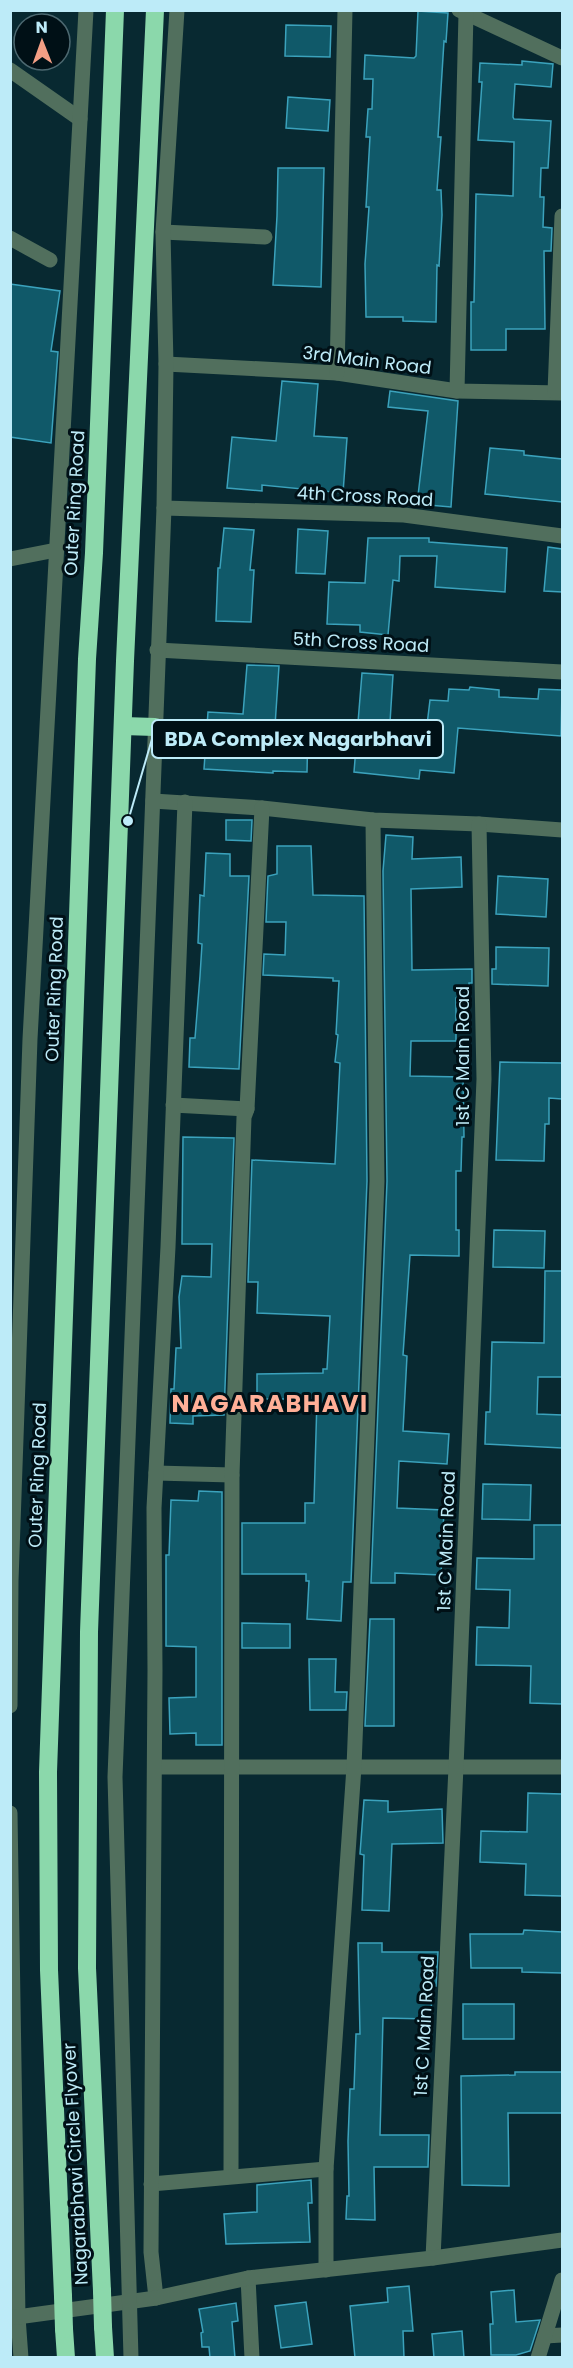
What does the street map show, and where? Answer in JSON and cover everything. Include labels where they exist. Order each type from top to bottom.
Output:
[{"type":"highway","name":"Outer Ring Road","points":[[49,1970],[48,1760],[87,659],[94,553],[115,10]]},
{"type":"highway","points":[[155,10],[123,726],[155,727]]},
{"type":"highway","name":"Nagarabhavi Circle Flyover","points":[[105,2358],[87,1968],[89,1632],[123,726]]},
{"type":"highway","name":"Nagarabhavi Circle Flyover","points":[[49,1970],[66,2358]]},
{"type":"street","points":[[10,1706],[11,1581],[30,1040],[86,10]]},
{"type":"street","points":[[130,2358],[115,1777],[164,508],[166,364],[163,232],[177,10]]},
{"type":"street","points":[[337,373],[345,10]]},
{"type":"street","points":[[457,392],[463,12],[562,58]]},
{"type":"street","points":[[10,70],[80,120]]},
{"type":"street","points":[[559,392],[562,216]]},
{"type":"street","points":[[163,232],[266,237]]},
{"type":"street","points":[[10,238],[50,260]]},
{"type":"street","name":"3rd Main Road","points":[[166,364],[337,373],[457,392],[559,392]]},
{"type":"street","name":"4th Cross Road","points":[[164,508],[404,515],[562,536]]},
{"type":"street","points":[[10,559],[56,550]]},
{"type":"street","name":"5th Cross Road","points":[[157,650],[562,672]]},
{"type":"street","points":[[153,801],[262,808],[373,820],[562,830]]},
{"type":"street","points":[[156,2298],[151,2252],[155,1767],[154,1508],[185,802]]},
{"type":"street","points":[[231,2176],[232,1474],[244,1117],[247,1109],[262,808]]},
{"type":"street","points":[[326,2270],[326,2169],[354,1767],[377,1181],[373,820]]},
{"type":"street","name":"1st C Main Road","points":[[433,2258],[484,1078],[479,824]]},
{"type":"street","points":[[173,1105],[247,1109]]},
{"type":"street","points":[[156,1473],[232,1474]]},
{"type":"street","points":[[155,1767],[562,1767]]},
{"type":"street","points":[[10,1813],[14,2317],[21,2358]]},
{"type":"street","points":[[151,2184],[326,2169]]},
{"type":"street","points":[[14,2317],[156,2298],[248,2278],[433,2258],[562,2240]]},
{"type":"street","points":[[248,2278],[252,2358]]},
{"type":"street","points":[[538,2358],[562,2280]]},
{"type":"street","points":[[545,2336],[562,2336]]},
{"type":"building","points":[[418,11],[448,13],[438,137],[441,137],[437,190],[441,190],[442,215],[439,266],[437,265],[436,322],[403,321],[403,317],[366,317],[365,264],[369,207],[366,207],[370,137],[366,137],[368,109],[372,109],[373,79],[364,79],[365,55],[414,58],[416,56]]},
{"type":"building","points":[[286,25],[331,26],[330,57],[285,56]]},
{"type":"building","points":[[522,61],[553,64],[551,87],[515,84],[513,117],[514,119],[551,121],[548,168],[541,168],[540,197],[544,197],[543,227],[552,228],[551,251],[544,251],[545,329],[506,329],[506,350],[471,350],[476,194],[513,196],[514,142],[478,140],[482,82],[479,82],[480,63],[522,65]]},
{"type":"building","points":[[288,97],[330,100],[328,131],[286,128]]},
{"type":"building","points":[[278,168],[324,168],[321,287],[273,285]]},
{"type":"building","points":[[10,284],[60,291],[51,351],[58,352],[51,443],[10,437]]},
{"type":"building","points":[[282,381],[318,384],[314,436],[347,438],[343,493],[262,485],[262,491],[227,488],[232,437],[276,441]]},
{"type":"building","points":[[390,391],[458,401],[451,507],[417,504],[428,411],[388,407]]},
{"type":"building","points":[[490,448],[524,451],[524,455],[562,459],[562,502],[485,494]]},
{"type":"building","points":[[224,528],[254,530],[250,570],[254,570],[251,622],[216,621],[218,568],[220,568]]},
{"type":"building","points":[[298,529],[328,531],[325,574],[296,573]]},
{"type":"building","points":[[368,538],[429,538],[429,542],[507,548],[505,592],[435,587],[437,556],[400,556],[399,581],[393,580],[388,635],[360,632],[360,625],[327,624],[329,582],[365,583]]},
{"type":"building","points":[[548,547],[562,549],[562,592],[544,591]]},
{"type":"building","points":[[247,665],[279,666],[275,726],[308,727],[307,772],[273,771],[273,773],[204,769],[208,712],[243,714]]},
{"type":"building","points":[[362,673],[393,675],[390,722],[427,725],[430,700],[448,701],[449,689],[469,690],[470,687],[499,690],[499,697],[538,699],[539,689],[562,690],[561,736],[458,728],[454,773],[420,770],[419,779],[354,772]]},
{"type":"building","points":[[226,820],[252,820],[251,841],[226,840]]},
{"type":"building","points":[[386,835],[413,837],[412,859],[461,857],[462,887],[411,889],[412,970],[472,969],[472,983],[469,983],[469,998],[456,998],[456,1041],[411,1041],[410,1076],[463,1077],[464,1137],[462,1137],[461,1171],[456,1171],[456,1230],[459,1230],[459,1256],[410,1255],[403,1355],[407,1356],[403,1431],[449,1434],[447,1464],[399,1461],[397,1508],[444,1510],[441,1575],[395,1573],[395,1583],[371,1583],[387,1181],[383,871]]},
{"type":"building","points":[[277,846],[311,846],[313,895],[364,896],[367,1181],[351,1582],[343,1582],[341,1621],[307,1619],[309,1581],[306,1581],[306,1574],[242,1574],[242,1523],[305,1523],[305,1503],[314,1503],[317,1399],[257,1399],[257,1374],[323,1373],[323,1369],[327,1369],[330,1316],[257,1313],[258,1282],[248,1282],[252,1160],[335,1164],[340,1063],[335,1062],[339,981],[333,981],[333,978],[263,975],[264,954],[285,955],[286,922],[266,922],[268,876],[277,874]]},
{"type":"building","points":[[206,853],[230,854],[230,876],[249,876],[239,1069],[189,1067],[190,1038],[195,1038],[200,976],[202,944],[198,943],[200,895],[204,896]]},
{"type":"building","points":[[498,876],[548,879],[546,917],[496,914]]},
{"type":"building","points":[[496,947],[549,948],[548,986],[492,984],[492,969],[496,969]]},
{"type":"building","points":[[500,1062],[562,1063],[562,1099],[549,1098],[549,1124],[545,1124],[544,1161],[496,1160]]},
{"type":"building","points":[[183,1137],[234,1138],[224,1415],[193,1416],[193,1424],[170,1423],[176,1348],[181,1348],[179,1297],[182,1276],[211,1277],[212,1244],[182,1244]]},
{"type":"building","points":[[494,1230],[545,1231],[544,1268],[493,1267]]},
{"type":"building","points":[[545,1271],[562,1271],[562,1377],[538,1377],[537,1414],[562,1415],[562,1448],[485,1444],[486,1412],[490,1412],[492,1342],[544,1343]]},
{"type":"building","points":[[483,1484],[531,1485],[530,1520],[482,1519]]},
{"type":"building","points":[[199,1491],[222,1492],[222,1745],[196,1745],[196,1733],[170,1734],[169,1698],[196,1697],[196,1647],[166,1646],[166,1555],[169,1555],[171,1500],[198,1501]]},
{"type":"building","points":[[534,1525],[562,1525],[562,1704],[530,1703],[531,1666],[476,1665],[477,1627],[509,1628],[510,1590],[476,1589],[477,1558],[534,1559]]},
{"type":"building","points":[[370,1619],[394,1619],[394,1726],[365,1726]]},
{"type":"building","points":[[242,1623],[290,1624],[290,1648],[242,1648]]},
{"type":"building","points":[[309,1659],[336,1659],[335,1692],[347,1692],[346,1710],[310,1710]]},
{"type":"building","points":[[528,1793],[562,1794],[562,1896],[525,1895],[526,1864],[480,1862],[481,1831],[527,1832]]},
{"type":"building","points":[[364,1800],[388,1801],[388,1812],[442,1809],[443,1843],[392,1844],[389,1911],[362,1910],[364,1855],[360,1854]]},
{"type":"building","points":[[524,1930],[562,1932],[562,1973],[522,1972],[522,1968],[471,1968],[470,1934],[523,1934]]},
{"type":"building","points":[[358,1943],[382,1943],[382,1952],[438,1952],[436,1986],[432,1986],[431,2019],[383,2018],[380,2135],[429,2135],[428,2167],[374,2167],[375,2220],[346,2219],[347,2196],[349,2196],[350,2089],[354,2089],[356,2034],[360,2034]]},
{"type":"building","points":[[463,2004],[514,2004],[514,2039],[463,2039]]},
{"type":"building","points":[[515,2072],[562,2072],[562,2113],[508,2113],[509,2186],[462,2185],[461,2076],[515,2075]]},
{"type":"building","points":[[311,2180],[312,2203],[308,2203],[310,2242],[226,2244],[224,2214],[257,2212],[257,2185]]},
{"type":"building","points":[[409,2286],[413,2331],[403,2331],[404,2358],[355,2358],[350,2306],[388,2302],[387,2288]]},
{"type":"building","points":[[514,2290],[516,2322],[540,2320],[530,2351],[516,2355],[491,2355],[490,2324],[493,2324],[491,2292]]},
{"type":"building","points":[[306,2302],[312,2344],[281,2348],[275,2306]]},
{"type":"building","points":[[236,2303],[238,2321],[232,2322],[235,2358],[210,2358],[209,2347],[202,2347],[201,2333],[203,2332],[199,2309]]},
{"type":"building","points":[[462,2331],[464,2358],[434,2358],[432,2334]]},
{"type":"place","name":"BDA Complex Nagarbhavi","points":[[128,821]]},
{"type":"district","name":"NAGARABHAVI","points":[[270,1403]]}]
